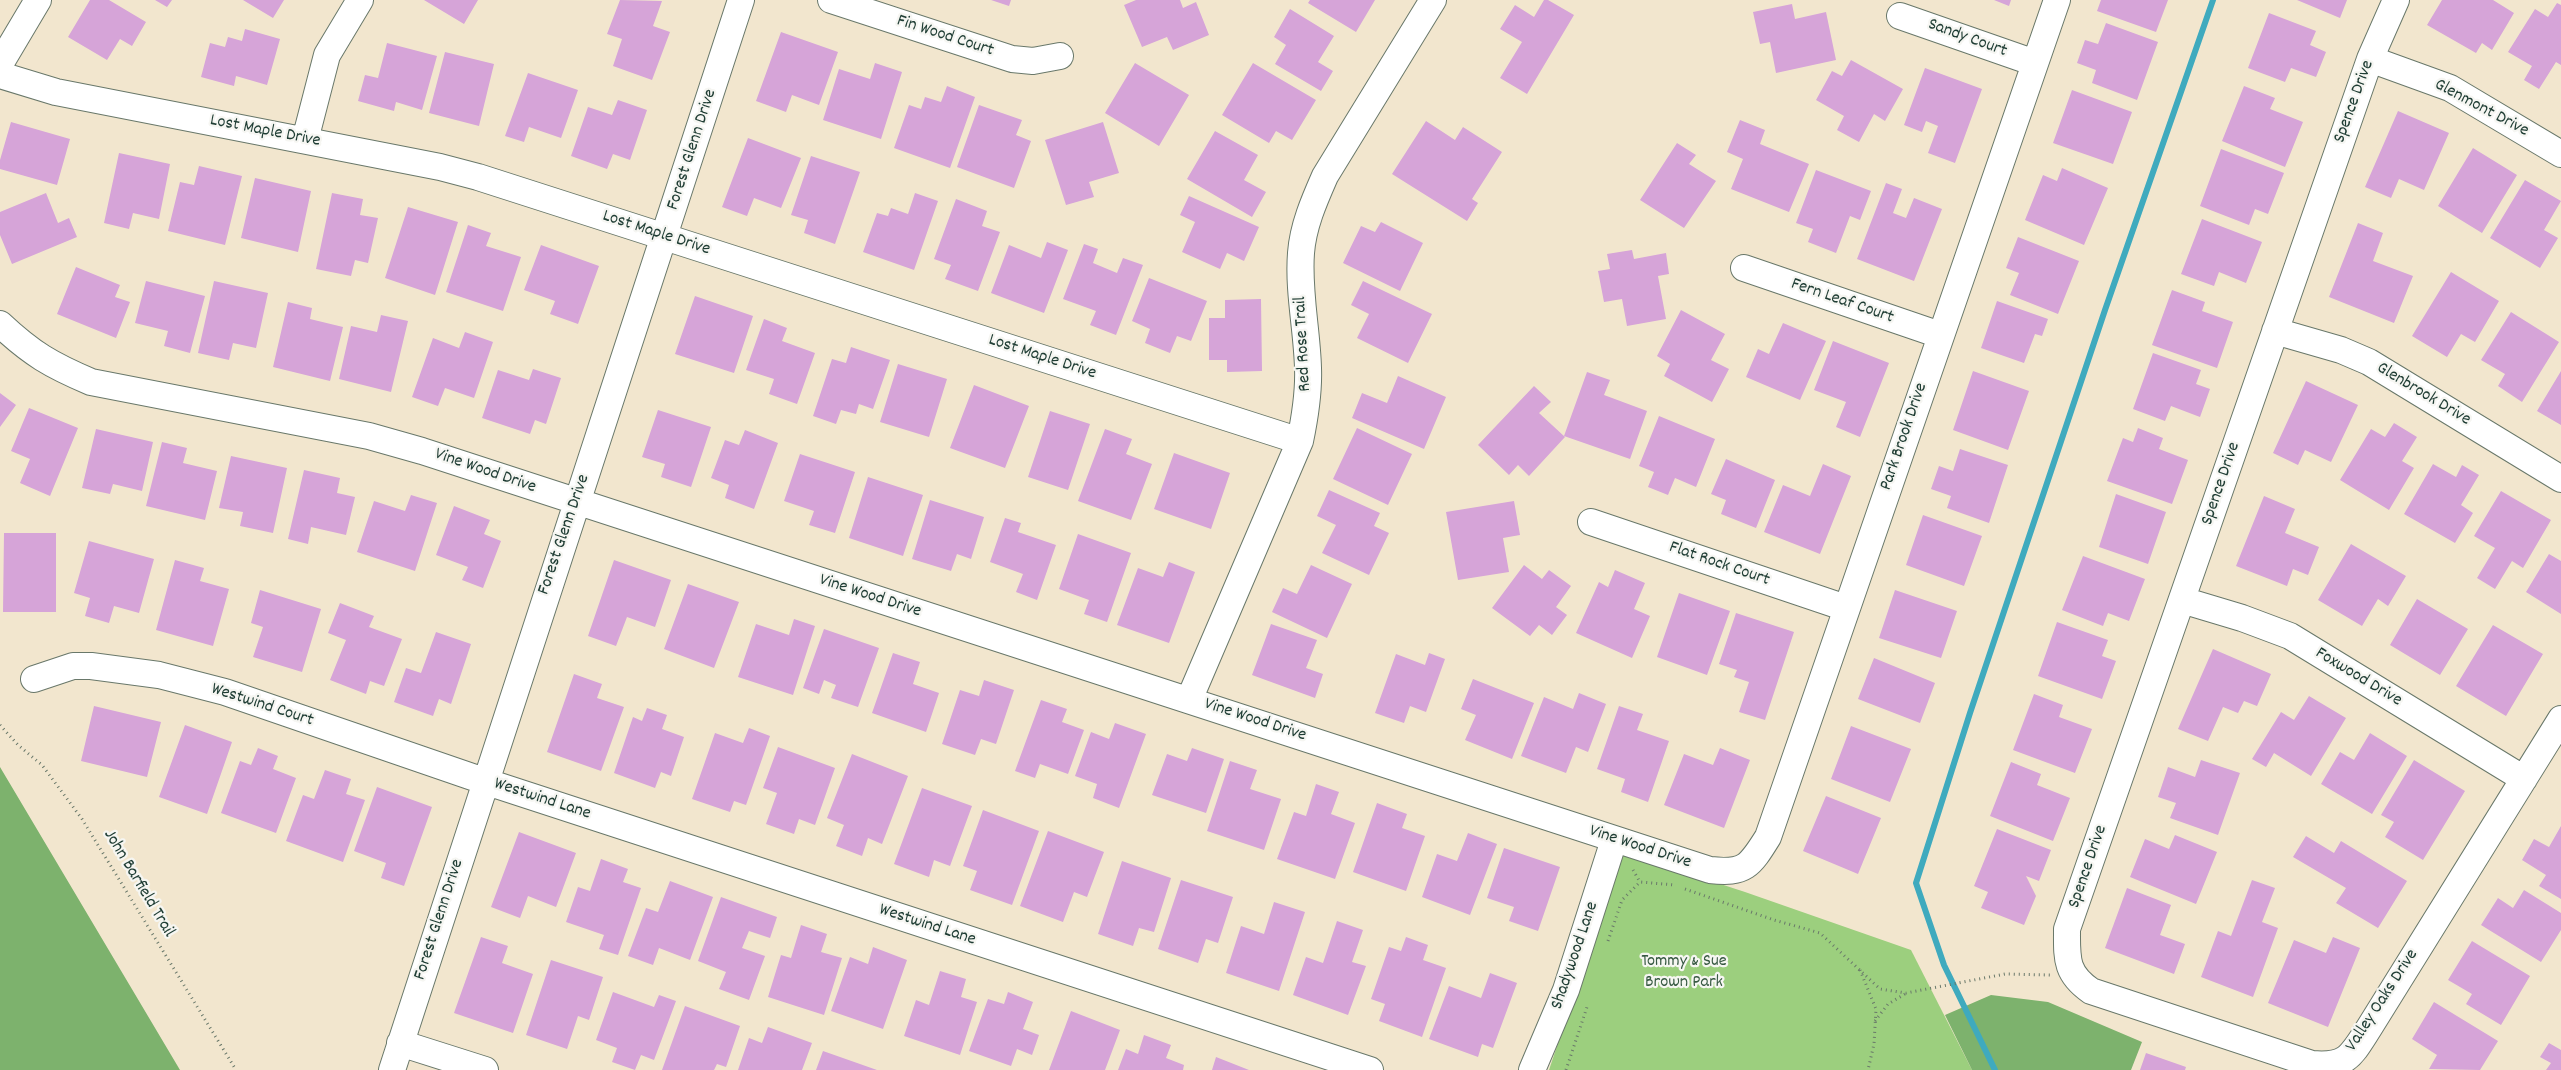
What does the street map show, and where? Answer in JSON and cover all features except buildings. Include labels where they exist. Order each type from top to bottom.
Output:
[{"type":"street","points":[[0,64],[38,0]]},
{"type":"street","points":[[305,140],[327,55],[360,0]]},
{"type":"street","name":"Forest Glenn Drive","points":[[392,1070],[484,781],[665,237],[741,0]]},
{"type":"street","name":"Fin Wood Court","points":[[831,0],[1012,59],[1033,61],[1060,56]]},
{"type":"street","name":"Red Rose Trail","points":[[1189,700],[1300,441],[1307,405],[1308,368],[1301,272],[1301,254],[1305,227],[1325,176],[1432,0]]},
{"type":"street","name":"Park Brook Drive","points":[[1744,869],[1755,857],[1768,836],[2057,0]]},
{"type":"street","name":"Spence Drive","points":[[2071,973],[2067,957],[2067,929],[2370,59],[2396,0]]},
{"type":"street","name":"Sandy Court","points":[[1900,16],[2034,63]]},
{"type":"street","name":"Glenmont Drive","points":[[2370,59],[2450,88],[2561,154]]},
{"type":"street","name":"Lost Maple Drive","points":[[0,75],[56,92],[305,140],[478,177],[1300,441]]},
{"type":"street","name":"Fern Leaf Court","points":[[1744,268],[1940,335]]},
{"type":"street","name":"Vine Wood Drive","points":[[0,324],[23,345],[50,364],[91,382],[369,436],[422,450],[576,503],[1189,700],[1614,840],[1710,870],[1731,873],[1744,869]]},
{"type":"street","name":"Glenbrook Drive","points":[[2276,331],[2341,350],[2369,362],[2561,479]]},
{"type":"street","name":"Flat Rock Court","points":[[1591,522],[1846,608]]},
{"type":"street","name":"Foxwood Drive","points":[[2182,600],[2242,618],[2290,636],[2524,779]]},
{"type":"street","name":"Westwind Court","points":[[34,679],[53,672],[82,666],[159,675],[224,692],[484,781]]},
{"type":"street","name":"Valley Oaks Drive","points":[[2071,973],[2091,991],[2312,1064],[2333,1066],[2352,1054],[2561,719]]},
{"type":"street","name":"Westwind Lane","points":[[484,781],[1370,1070]]},
{"type":"street","name":"Shadywood Lane","points":[[1532,1070],[1566,990],[1614,840]]},
{"type":"street","points":[[400,1043],[485,1070]]},
{"type":"path","name":"John Barfield Trail","points":[[0,725],[18,745],[42,765],[82,819],[236,1070]]},
{"type":"path","points":[[1606,947],[1622,900],[1640,882],[1673,885],[1774,920],[1820,933],[1859,967],[1880,989],[1906,993],[2004,974],[2036,976],[2071,973]]},
{"type":"path","points":[[1859,967],[1876,1009],[1868,1070]]},
{"type":"path","points":[[1875,1021],[1888,1004],[1906,993]]},
{"type":"path","points":[[1566,1070],[1591,994]]},
{"type":"green space","points":[[0,767],[180,1070],[0,1070]]},
{"type":"green space","name":"Tommy & Sue Brown Park","points":[[1622,852],[1745,892],[1911,950],[1972,1070],[1549,1070]]},
{"type":"green space","points":[[1991,995],[2048,1002],[2142,1042],[2131,1070],[1972,1070],[1945,1015]]},
{"type":"waterway","points":[[1995,1070],[1944,965],[1916,883],[1970,713],[2105,310],[2213,0]]}]
